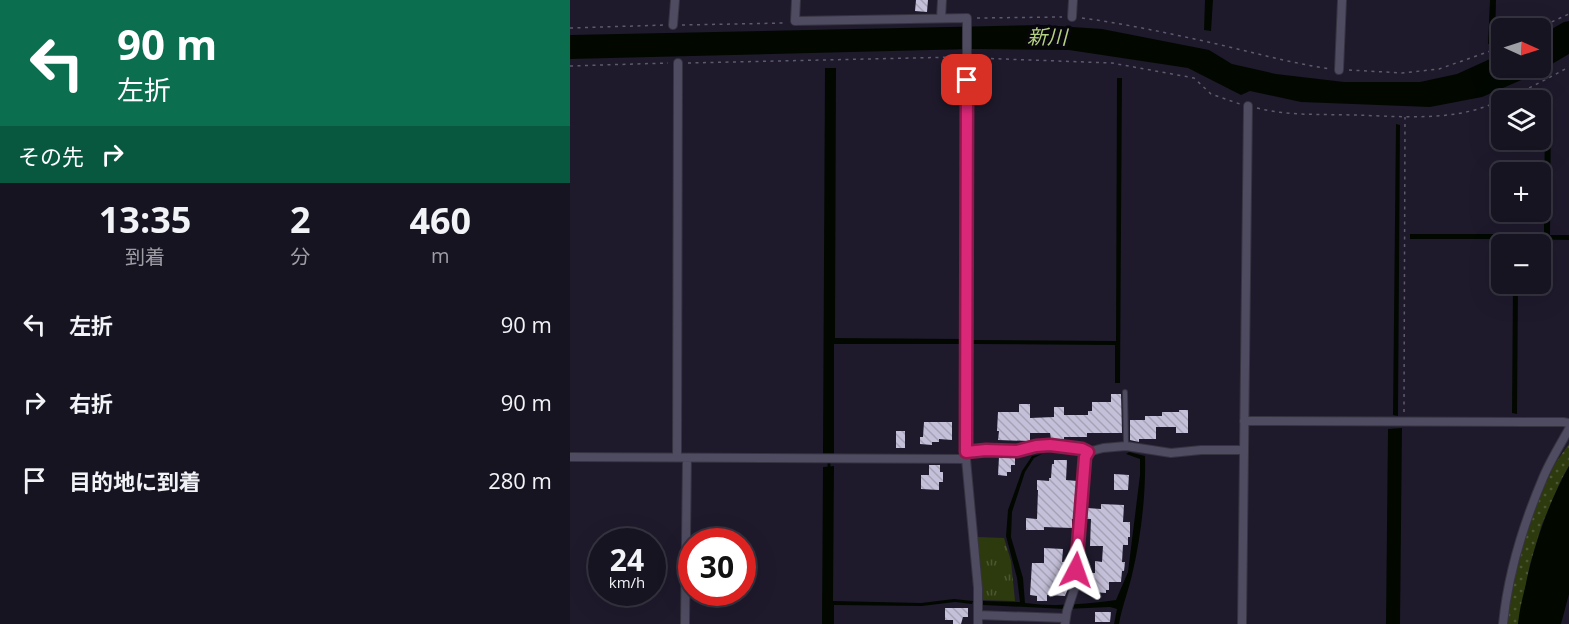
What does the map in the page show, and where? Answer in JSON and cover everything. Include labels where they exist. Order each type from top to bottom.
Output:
[{"type":"street","points":[[674,25],[675,0]]},
{"type":"street","points":[[796,0],[795,21],[941,18],[967,21],[966,456],[978,588],[978,619],[1067,614],[1075,587],[1085,457],[1088,452]]},
{"type":"street","points":[[941,18],[942,0]]},
{"type":"street","points":[[1072,17],[1073,0]]},
{"type":"street","points":[[1339,70],[1342,0]]},
{"type":"street","points":[[678,63],[685,624]]},
{"type":"street","points":[[1242,624],[1248,106]]},
{"type":"street","points":[[1244,421],[1569,423]]},
{"type":"street","points":[[1503,624],[1514,560],[1528,517],[1544,476],[1569,429]]},
{"type":"street","points":[[570,457],[824,459],[966,456],[986,450],[1017,451],[1050,445],[1082,449],[1088,452],[1126,446],[1171,453],[1243,450]]},
{"type":"lane","points":[[1125,392],[1126,446]]},
{"type":"path","points":[[1551,22],[1569,14]]},
{"type":"path","points":[[967,21],[1072,17],[1121,24],[1218,44],[1302,65],[1339,70],[1402,73],[1439,69],[1491,51]]},
{"type":"path","points":[[570,28],[795,21]]},
{"type":"path","points":[[570,66],[967,55],[1112,63],[1194,78],[1211,94],[1278,113],[1405,116],[1450,115],[1480,108],[1524,90],[1569,67]]},
{"type":"path","points":[[1404,422],[1405,116]]},
{"type":"green space","points":[[1569,444],[1569,466],[1542,524],[1530,564],[1518,624],[1505,624],[1516,561],[1534,510],[1554,465]]},
{"type":"green space","points":[[976,537],[1004,538],[1011,561],[1015,601],[981,600]]},
{"type":"water","points":[[1205,0],[1213,0],[1211,31],[1204,30]]},
{"type":"water","points":[[1490,0],[1496,0],[1496,18],[1491,18],[1491,43],[1488,44]]},
{"type":"water","points":[[1569,21],[1569,54],[1551,65],[1551,29]]},
{"type":"water","name":"新川","points":[[1042,25],[1102,29],[1209,50],[1232,64],[1276,74],[1344,82],[1420,82],[1457,74],[1491,59],[1491,78],[1526,78],[1498,90],[1491,90],[1491,93],[1482,97],[1430,107],[1301,102],[1250,91],[1241,95],[1188,68],[1069,50],[971,49],[570,59],[570,35]]},
{"type":"water","points":[[825,68],[836,68],[835,338],[960,339],[960,344],[834,344],[834,454],[823,454]]},
{"type":"water","points":[[1117,78],[1122,78],[1120,383],[1115,383],[1115,345],[972,344],[972,340],[1116,341]]},
{"type":"water","points":[[1396,124],[1400,125],[1398,416],[1393,415]]},
{"type":"water","points":[[1545,150],[1551,150],[1551,162],[1545,162]]},
{"type":"water","points":[[1544,222],[1550,222],[1550,234],[1544,234]]},
{"type":"water","points":[[1410,234],[1491,234],[1491,239],[1410,239]]},
{"type":"water","points":[[1551,235],[1569,235],[1569,240],[1551,240]]},
{"type":"water","points":[[1513,294],[1518,294],[1517,414],[1512,413]]},
{"type":"water","points":[[1402,428],[1400,624],[1386,624],[1388,429]]},
{"type":"water","points":[[1129,452],[1145,456],[1145,486],[1138,546],[1119,624],[1114,624],[1117,609],[1110,607],[1065,609],[983,605],[983,601],[1020,602],[1017,578],[1006,536],[1008,510],[1022,471],[1032,456],[1042,454],[1034,458],[1025,472],[1012,512],[1011,537],[1023,578],[1025,603],[1048,605],[1116,600],[1128,572],[1140,475],[1140,459],[1126,454]]},
{"type":"water","points":[[834,466],[833,601],[921,603],[954,599],[973,601],[972,604],[955,602],[922,606],[834,605],[834,624],[822,624],[823,467]]},
{"type":"water","points":[[1569,466],[1569,594],[1561,624],[1518,624],[1537,541],[1548,510]]},
{"type":"building","points":[[916,0],[928,0],[927,12],[915,11]]},
{"type":"building","points":[[1111,394],[1121,394],[1122,433],[1087,433],[1087,437],[1051,439],[1050,433],[1030,433],[1030,441],[998,440],[998,412],[1019,412],[1019,404],[1030,404],[1030,418],[1054,417],[1054,407],[1064,407],[1064,415],[1088,415],[1088,411],[1092,411],[1092,402],[1111,402]]},
{"type":"building","points":[[1179,410],[1188,410],[1188,433],[1176,433],[1176,427],[1156,427],[1156,439],[1139,439],[1139,442],[1130,440],[1130,420],[1145,420],[1145,416],[1162,416],[1162,412],[1179,412]]},
{"type":"building","points":[[924,422],[952,422],[952,440],[939,439],[939,442],[932,442],[932,445],[920,444]]},
{"type":"building","points":[[896,431],[905,431],[905,448],[896,448]]},
{"type":"building","points":[[999,457],[1015,457],[1015,465],[1011,465],[1011,472],[1007,472],[1007,476],[998,475]]},
{"type":"building","points":[[1054,460],[1067,460],[1066,480],[1077,481],[1072,528],[1044,527],[1044,530],[1026,530],[1026,518],[1037,519],[1037,480],[1049,481]]},
{"type":"building","points":[[929,465],[940,465],[940,472],[943,472],[943,482],[939,482],[939,490],[921,489],[921,475],[929,475]]},
{"type":"building","points":[[1114,474],[1129,475],[1128,490],[1114,490]]},
{"type":"building","points":[[1101,504],[1124,505],[1123,522],[1130,522],[1128,545],[1123,545],[1122,562],[1125,562],[1121,582],[1109,582],[1109,590],[1106,590],[1106,593],[1093,592],[1093,585],[1083,584],[1083,573],[1095,573],[1095,561],[1102,562],[1103,546],[1090,546],[1091,519],[1087,519],[1087,508],[1101,509]]},
{"type":"building","points":[[1044,548],[1063,549],[1062,562],[1071,562],[1069,586],[1065,596],[1047,595],[1047,601],[1037,601],[1037,596],[1030,595],[1032,563],[1044,563]]},
{"type":"building","points":[[945,608],[968,608],[968,617],[963,617],[961,624],[953,624],[953,620],[945,620]]},
{"type":"building","points":[[1095,612],[1111,612],[1110,622],[1095,622]]},
{"type":"waterway","points":[[829,454],[829,466]]},
{"type":"route","points":[[967,80],[966,452],[1017,451],[1050,445],[1082,449],[1088,452],[1085,457],[1076,570]]}]
